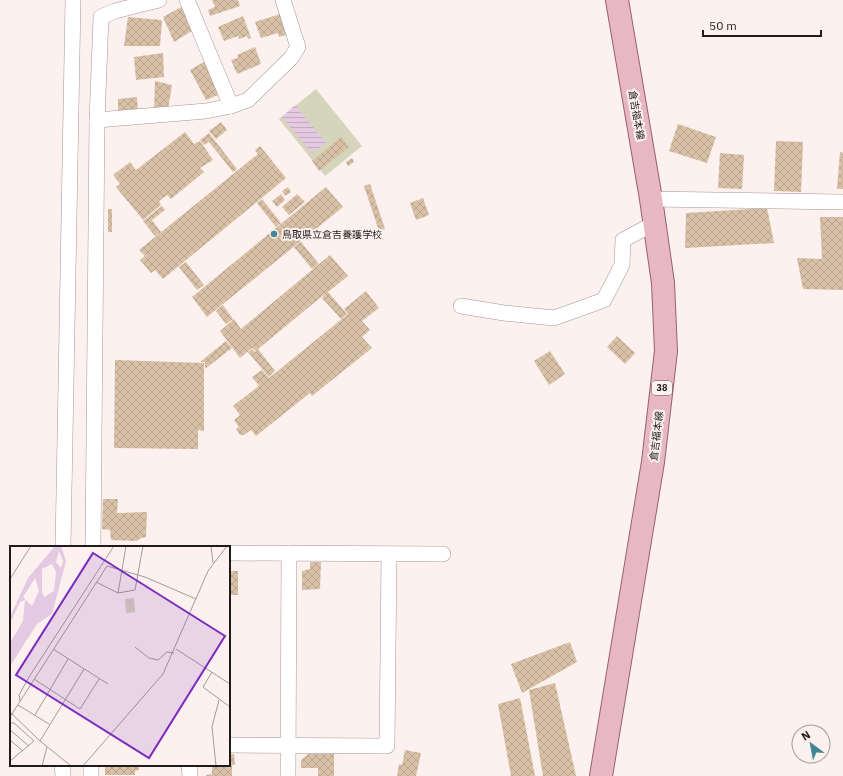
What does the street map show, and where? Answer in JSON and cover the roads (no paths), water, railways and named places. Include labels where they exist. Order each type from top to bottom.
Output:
[{"type":"main road","name":"倉吉福本線","points":[[600,776],[653,462],[666,351],[664,283],[617,0]]},
{"type":"street","points":[[64,546],[73,0]]},
{"type":"street","points":[[93,546],[97,120],[100,17],[115,11],[159,0]]},
{"type":"street","points":[[187,0],[230,106]]},
{"type":"street","points":[[97,120],[206,111],[230,106],[248,100],[291,58],[298,48],[283,0]]},
{"type":"street","points":[[651,199],[843,202]]},
{"type":"street","points":[[461,306],[504,313],[554,318],[604,300],[622,264],[623,240],[655,224]]},
{"type":"street","points":[[230,553],[443,554]]},
{"type":"street","points":[[288,776],[289,553]]},
{"type":"street","points":[[230,745],[387,746],[389,554]]},
{"type":"street","points":[[62,766],[63,776]]},
{"type":"place","name":"鳥取県立倉吉養護学校","points":[[274,234]]}]
